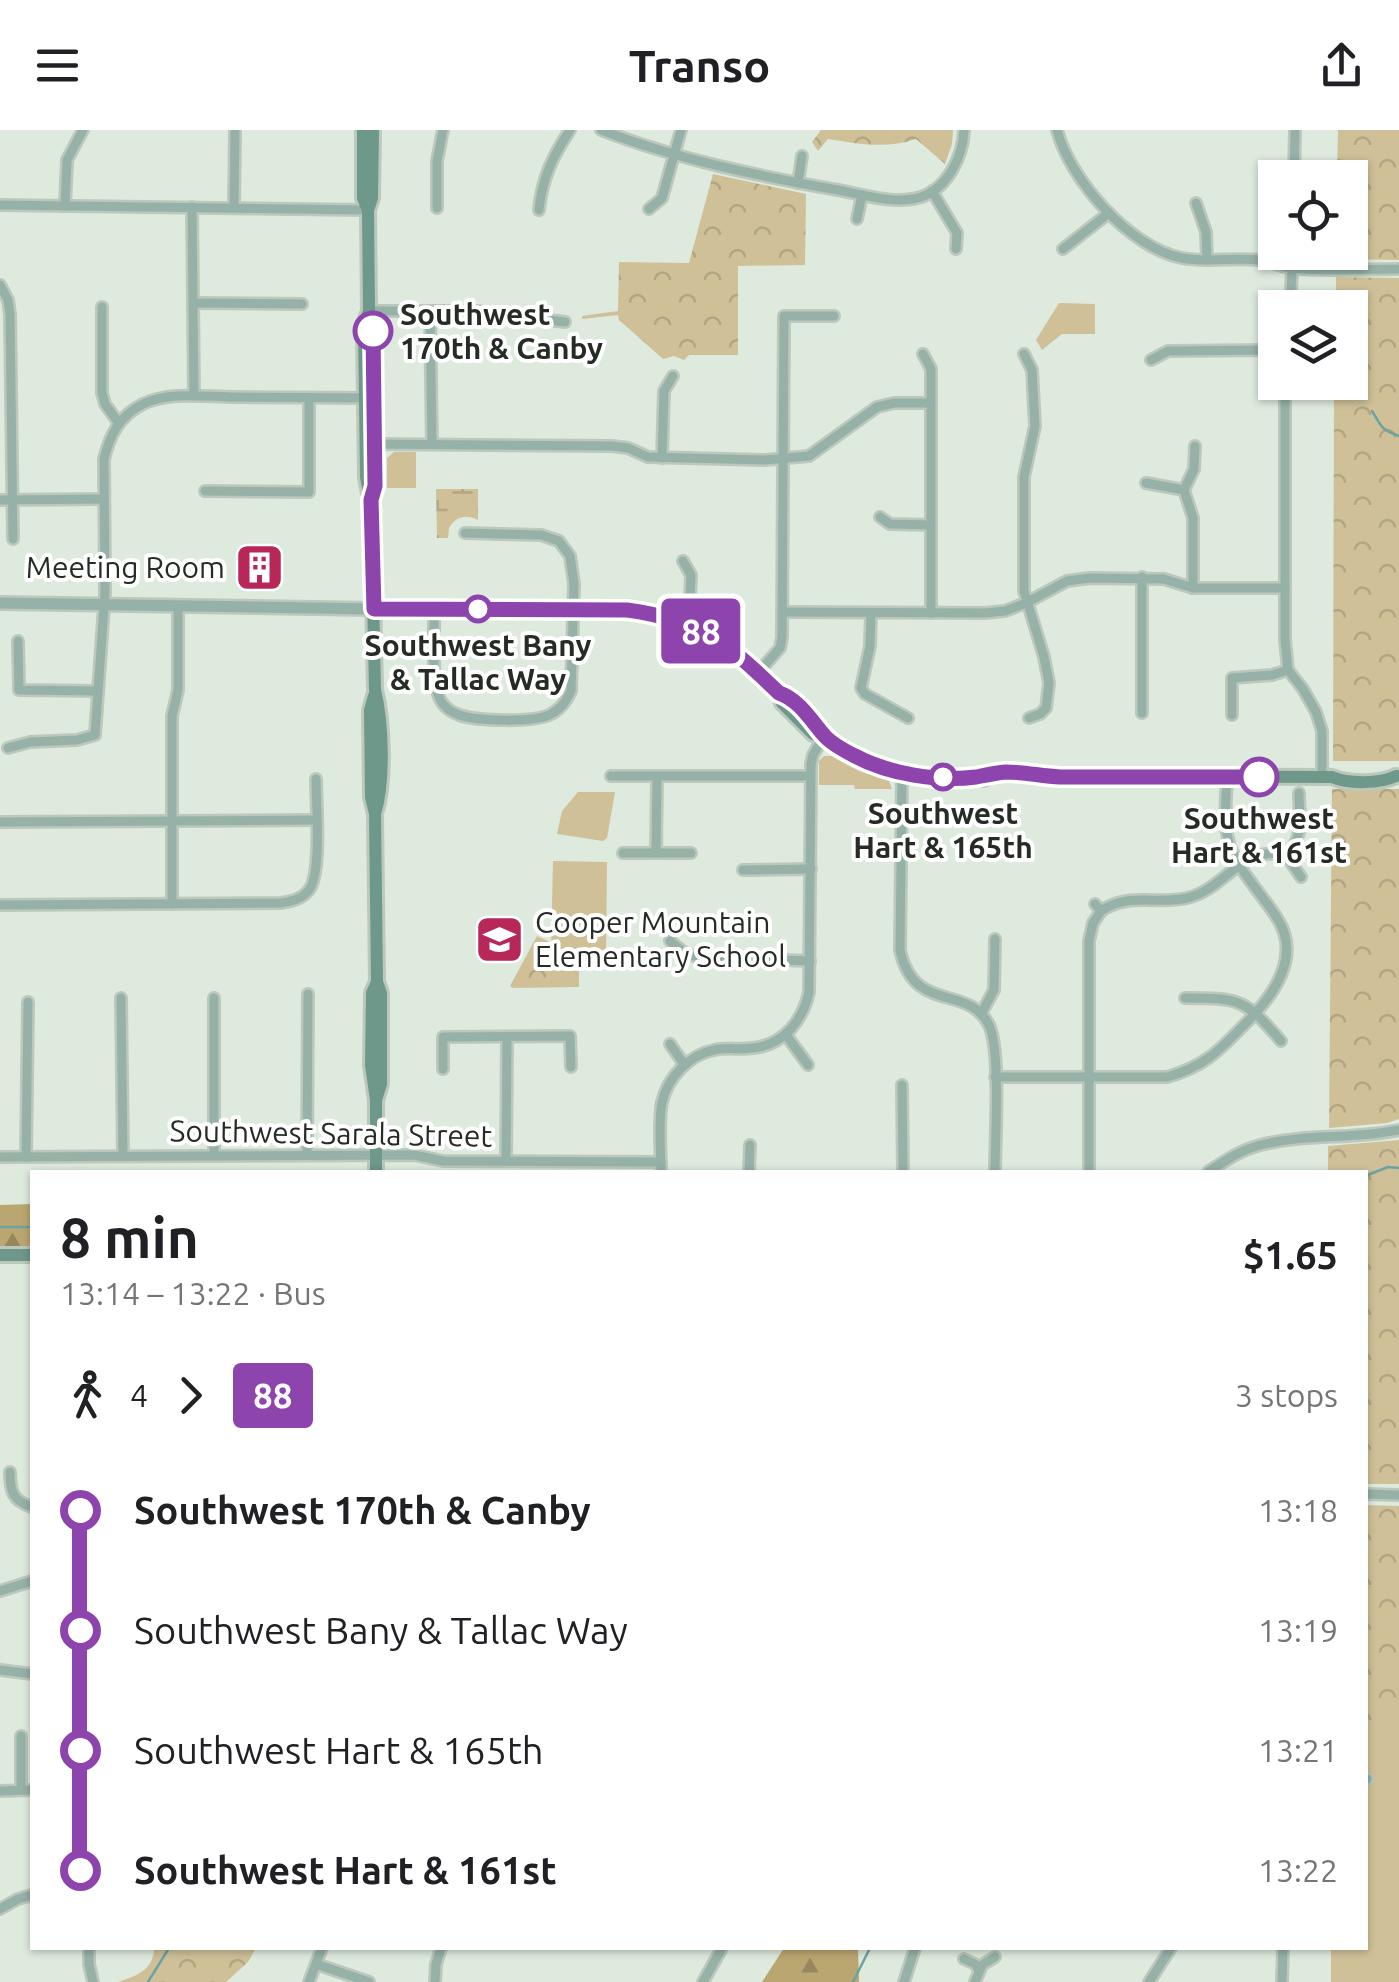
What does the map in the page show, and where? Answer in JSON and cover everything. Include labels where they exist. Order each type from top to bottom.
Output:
[{"type":"main road","points":[[364,130],[363,198],[368,210]]},
{"type":"main road","points":[[373,130],[372,198],[368,210],[369,311],[373,325],[370,444],[375,486],[371,500],[375,690],[370,733],[375,814],[376,982],[372,993],[372,1065],[376,1170]]},
{"type":"main road","points":[[374,609],[627,610],[682,622],[733,650],[779,693],[788,696],[824,736],[854,755],[902,773],[979,777],[988,781],[1019,781],[1030,776],[1327,777],[1373,781],[1398,776]]},
{"type":"main road","points":[[0,1255],[30,1255]]},
{"type":"street","points":[[65,206],[67,160],[82,130]]},
{"type":"street","points":[[234,208],[235,130]]},
{"type":"street","points":[[437,208],[437,161],[443,130]]},
{"type":"street","points":[[539,210],[545,175],[570,130]]},
{"type":"street","points":[[601,130],[674,153],[798,183],[894,200],[920,198],[932,191],[958,159],[964,130]]},
{"type":"street","points":[[649,210],[662,198],[681,130]]},
{"type":"street","points":[[1057,130],[1064,153],[1109,212],[1143,243],[1184,258],[1258,260]]},
{"type":"street","points":[[1294,160],[1295,130]]},
{"type":"street","points":[[798,183],[802,156]]},
{"type":"street","points":[[932,191],[957,233],[956,248]]},
{"type":"street","points":[[857,219],[862,195]]},
{"type":"street","points":[[1196,203],[1206,232],[1207,260]]},
{"type":"street","points":[[0,205],[368,210]]},
{"type":"street","points":[[192,207],[194,396]]},
{"type":"street","points":[[1064,248],[1109,212]]},
{"type":"street","points":[[1368,269],[1399,270]]},
{"type":"street","points":[[0,285],[10,314],[6,500],[13,539]]},
{"type":"street","points":[[194,303],[302,304]]},
{"type":"street","points":[[102,307],[102,393],[118,422]]},
{"type":"street","points":[[369,311],[476,311],[565,322]]},
{"type":"street","points":[[430,311],[432,444]]},
{"type":"street","points":[[758,673],[782,644],[784,316],[834,316]]},
{"type":"street","points":[[1150,360],[1168,351],[1258,350]]},
{"type":"street","points":[[923,354],[931,368],[931,613]]},
{"type":"street","points":[[1024,354],[1032,370],[1035,426],[1022,497],[1023,582],[1049,684],[1046,708],[1029,718]]},
{"type":"street","points":[[662,458],[664,391],[673,376]]},
{"type":"street","points":[[8,748],[94,735],[104,604],[104,458],[118,422],[134,409],[159,398],[369,398]]},
{"type":"street","points":[[206,490],[309,492],[309,398]]},
{"type":"street","points":[[1285,400],[1288,670],[1316,712],[1327,777]]},
{"type":"street","points":[[370,444],[563,445],[628,448],[648,458],[782,459],[808,456],[877,408],[894,403],[932,403]]},
{"type":"street","points":[[563,445],[564,430]]},
{"type":"street","points":[[1193,588],[1193,518],[1184,490],[1194,470],[1195,446]]},
{"type":"street","points":[[1146,483],[1184,490]]},
{"type":"street","points":[[6,500],[104,499]]},
{"type":"street","points":[[880,516],[890,524],[931,524]]},
{"type":"street","points":[[434,609],[438,694],[454,714],[474,718],[541,718],[555,713],[566,702],[571,692],[570,556],[558,541],[540,535],[465,533]]},
{"type":"street","points":[[666,658],[690,598],[691,575],[683,561]]},
{"type":"street","points":[[1142,577],[1142,713]]},
{"type":"street","points":[[782,612],[985,613],[1026,603],[1066,581],[1090,578],[1164,579],[1193,588],[1285,588]]},
{"type":"street","points":[[0,603],[374,609]]},
{"type":"street","points":[[172,904],[172,716],[178,690],[178,606]]},
{"type":"street","points":[[870,613],[870,646],[861,688],[908,718]]},
{"type":"street","points":[[18,641],[20,690],[97,691]]},
{"type":"street","points":[[1232,714],[1232,678],[1272,676],[1288,670]]},
{"type":"street","points":[[661,1167],[662,1100],[684,1064],[714,1050],[775,1042],[804,1010],[810,961],[810,776],[813,755],[824,736]]},
{"type":"street","points":[[902,773],[900,950],[910,978],[920,988],[982,1014],[993,1036],[995,1170]]},
{"type":"street","points":[[611,776],[810,776]]},
{"type":"street","points":[[656,853],[657,776]]},
{"type":"street","points":[[995,1077],[1167,1077],[1199,1066],[1214,1056],[1257,1013],[1280,982],[1286,950],[1280,922],[1230,844],[1227,777]]},
{"type":"street","points":[[0,905],[281,904],[296,900],[308,892],[316,874],[316,779]]},
{"type":"street","points":[[1089,1170],[1089,941],[1098,908],[1129,899],[1185,899],[1203,892],[1257,854],[1286,855],[1296,846],[1299,836],[1299,793]]},
{"type":"street","points":[[0,822],[316,820]]},
{"type":"street","points":[[623,853],[691,853]]},
{"type":"street","points":[[1286,855],[1302,877]]},
{"type":"street","points":[[743,870],[810,869]]},
{"type":"street","points":[[982,1014],[994,990],[996,939]]},
{"type":"street","points":[[670,941],[686,954],[698,957],[810,961]]},
{"type":"street","points":[[307,1156],[308,994]]},
{"type":"street","points":[[121,998],[123,1156]]},
{"type":"street","points":[[214,998],[214,1156]]},
{"type":"street","points":[[1185,998],[1225,998],[1243,1003],[1282,1041]]},
{"type":"street","points":[[26,1157],[28,1002]]},
{"type":"street","points":[[786,1034],[808,1065]]},
{"type":"street","points":[[443,1069],[444,1037],[570,1036],[571,1067]]},
{"type":"street","points":[[506,1161],[507,1037]]},
{"type":"street","points":[[670,1044],[684,1064]]},
{"type":"street","points":[[902,1085],[903,1170]]},
{"type":"street","points":[[1211,1170],[1232,1156],[1274,1142],[1399,1130]]},
{"type":"street","points":[[750,1145],[750,1170]]},
{"type":"street","name":"Southwest Sarala Street","points":[[0,1157],[414,1155],[443,1161],[661,1167]]},
{"type":"street","points":[[10,1472],[5,1487],[19,1502],[30,1506]]},
{"type":"street","points":[[1368,1494],[1399,1495]]},
{"type":"street","points":[[0,1591],[30,1582]]},
{"type":"street","points":[[0,1670],[30,1674]]},
{"type":"street","points":[[0,1791],[27,1790],[21,1736]]},
{"type":"street","points":[[0,1909],[30,1896]]},
{"type":"street","points":[[90,1950],[93,1982]]},
{"type":"street","points":[[310,1982],[321,1950]]},
{"type":"street","points":[[436,1982],[440,1950]]},
{"type":"street","points":[[703,1982],[721,1950]]},
{"type":"street","points":[[904,1982],[914,1950]]},
{"type":"street","points":[[1149,1982],[1170,1950]]},
{"type":"street","points":[[1282,1950],[1282,1982]]},
{"type":"street","points":[[975,1982],[982,1966],[995,1957]]},
{"type":"street","points":[[964,1959],[979,1970]]},
{"type":"street","points":[[316,1964],[368,1982]]},
{"type":"green space","points":[[821,130],[953,130],[945,164],[916,139],[883,145],[828,139],[818,151],[812,142]]},
{"type":"green space","points":[[1338,130],[1399,130],[1399,260],[1368,260],[1368,160],[1337,160]]},
{"type":"green space","points":[[713,174],[806,194],[805,265],[738,266],[738,355],[663,359],[618,315],[582,319],[618,311],[619,262],[689,263]]},
{"type":"green space","points":[[1336,277],[1399,278],[1399,761],[1333,761],[1334,400],[1368,400],[1368,290],[1336,290]]},
{"type":"green space","points":[[1059,303],[1095,304],[1095,334],[1062,334],[1042,350],[1036,340]]},
{"type":"green space","points":[[394,452],[416,452],[416,488],[387,488],[387,458]]},
{"type":"green space","points":[[436,489],[478,489],[478,520],[458,519],[449,528],[448,538],[437,538]]},
{"type":"green space","points":[[824,756],[889,781],[892,789],[819,785],[819,761]]},
{"type":"green space","points":[[1332,789],[1399,789],[1399,1119],[1329,1128]]},
{"type":"green space","points":[[578,792],[615,792],[607,838],[603,841],[557,834],[562,811]]},
{"type":"green space","points":[[553,861],[607,862],[606,950],[551,949]]},
{"type":"green space","points":[[537,936],[548,941],[547,952],[562,953],[561,971],[579,971],[579,987],[510,986]]},
{"type":"green space","points":[[1399,1140],[1399,1484],[1368,1484],[1368,1170],[1328,1170],[1328,1146]]},
{"type":"green space","points":[[30,1204],[30,1247],[0,1247],[0,1205]]},
{"type":"green space","points":[[1368,1505],[1399,1506],[1399,1729],[1368,1729]]},
{"type":"green space","points":[[1368,1729],[1399,1729],[1399,1982],[1331,1982],[1331,1950],[1368,1950]]},
{"type":"green space","points":[[154,1950],[255,1950],[226,1982],[118,1982],[147,1967]]},
{"type":"green space","points":[[783,1950],[858,1950],[859,1982],[762,1982]]},
{"type":"waterway","points":[[1372,411],[1382,427],[1399,436]]},
{"type":"waterway","points":[[1368,1175],[1388,1167],[1399,1168]]},
{"type":"waterway","points":[[0,1227],[30,1227]]},
{"type":"waterway","points":[[148,1982],[168,1950]]},
{"type":"waterway","points":[[853,1982],[869,1950]]},
{"type":"bus line","name":"88","points":[[373,331],[374,609],[627,610],[666,616],[733,650],[779,693],[788,696],[824,736],[854,755],[902,773],[944,777],[1019,772],[1060,777],[1259,777]]},
{"type":"place","name":"Southwest 170th & Canby","points":[[373,331]]},
{"type":"place","name":"Meeting Room","points":[[260,567]]},
{"type":"place","name":"Southwest Bany & Tallac Way","points":[[478,609]]},
{"type":"place","name":"Southwest Hart & 165th","points":[[943,777]]},
{"type":"place","name":"Southwest Hart & 161st","points":[[1259,777]]},
{"type":"place","name":"Cooper Mountain Elementary School","points":[[500,939]]}]
